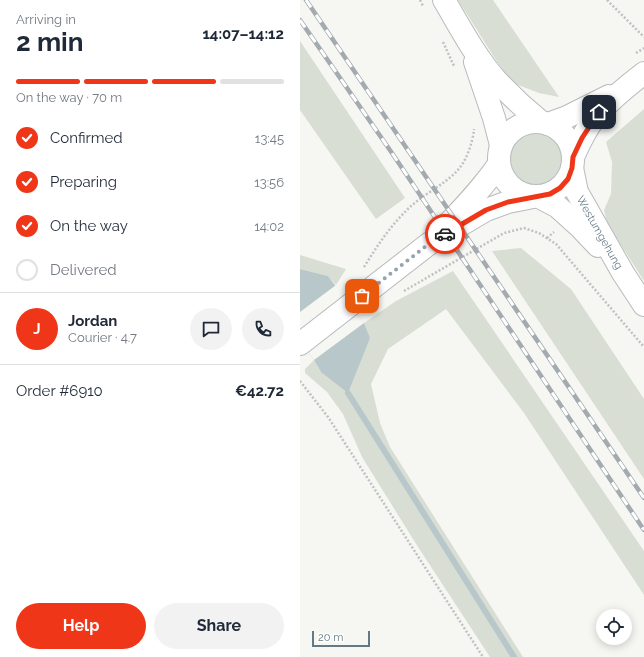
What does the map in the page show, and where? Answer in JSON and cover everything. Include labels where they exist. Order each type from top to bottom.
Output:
[{"type":"main road","points":[[435,6],[468,42],[496,80],[521,105],[545,123],[558,129],[566,137],[571,146],[573,163]]},
{"type":"main road","points":[[468,42],[494,118],[502,176],[510,187],[520,194],[536,197]]},
{"type":"main road","points":[[430,243],[487,182],[508,135],[517,127],[529,122],[545,123],[567,117],[597,103],[634,72]]},
{"type":"main road","points":[[301,343],[430,243],[486,210],[508,202],[550,194],[560,188],[568,179],[582,138],[599,112],[634,72]]},
{"type":"main road","name":"Westumgehung","points":[[573,163],[577,192],[623,273],[644,305]]},
{"type":"main road","name":"Westumgehung","points":[[536,197],[558,207],[579,226],[623,273]]},
{"type":"path","points":[[420,0],[435,6]]},
{"type":"path","points":[[607,0],[644,37]]},
{"type":"path","points":[[441,38],[456,71]]},
{"type":"path","points":[[634,72],[644,48]]},
{"type":"path","points":[[363,268],[384,236],[404,212],[458,171],[471,146],[474,128]]},
{"type":"path","points":[[398,294],[504,233],[524,228],[539,233],[556,244],[644,347]]},
{"type":"path","points":[[300,381],[328,417],[482,657]]},
{"type":"shaded area","points":[[458,0],[493,0],[559,97],[539,93],[513,83],[496,60]]},
{"type":"shaded area","points":[[300,41],[405,198],[376,219],[300,110]]},
{"type":"shaded area","points":[[644,109],[644,281],[607,223],[604,210],[611,194],[612,162],[606,142]]},
{"type":"shaded area","points":[[530,131],[542,131],[556,139],[564,153],[562,170],[556,179],[542,187],[530,187],[520,182],[513,175],[508,165],[508,153],[513,143],[520,136]]},
{"type":"shaded area","points":[[521,248],[571,289],[644,399],[644,479],[492,251]]},
{"type":"shaded area","points":[[300,255],[346,269],[336,285],[328,276],[300,269]]},
{"type":"shaded area","points":[[300,269],[328,276],[364,323],[370,338],[348,393],[321,372],[300,341]]},
{"type":"shaded area","points":[[453,271],[644,551],[644,595],[524,413],[446,309],[388,349],[371,384],[380,423],[390,447],[523,657],[490,657],[418,547],[362,457],[343,414],[327,392],[305,373],[305,369],[314,360],[321,372],[370,339],[364,323],[396,301]]},
{"type":"pier","points":[[336,285],[364,323],[314,360],[300,341],[300,312]]},
{"type":"waterway","points":[[348,393],[514,657]]},
{"type":"railway","points":[[306,0],[644,498]]},
{"type":"railway","points":[[300,20],[394,156],[644,530]]},
{"type":"way so far","points":[[362,296],[430,243],[445,234]]},
{"type":"route","points":[[445,234],[486,210],[508,202],[550,194],[560,188],[568,179],[572,168],[573,157],[582,138],[599,112]]}]
